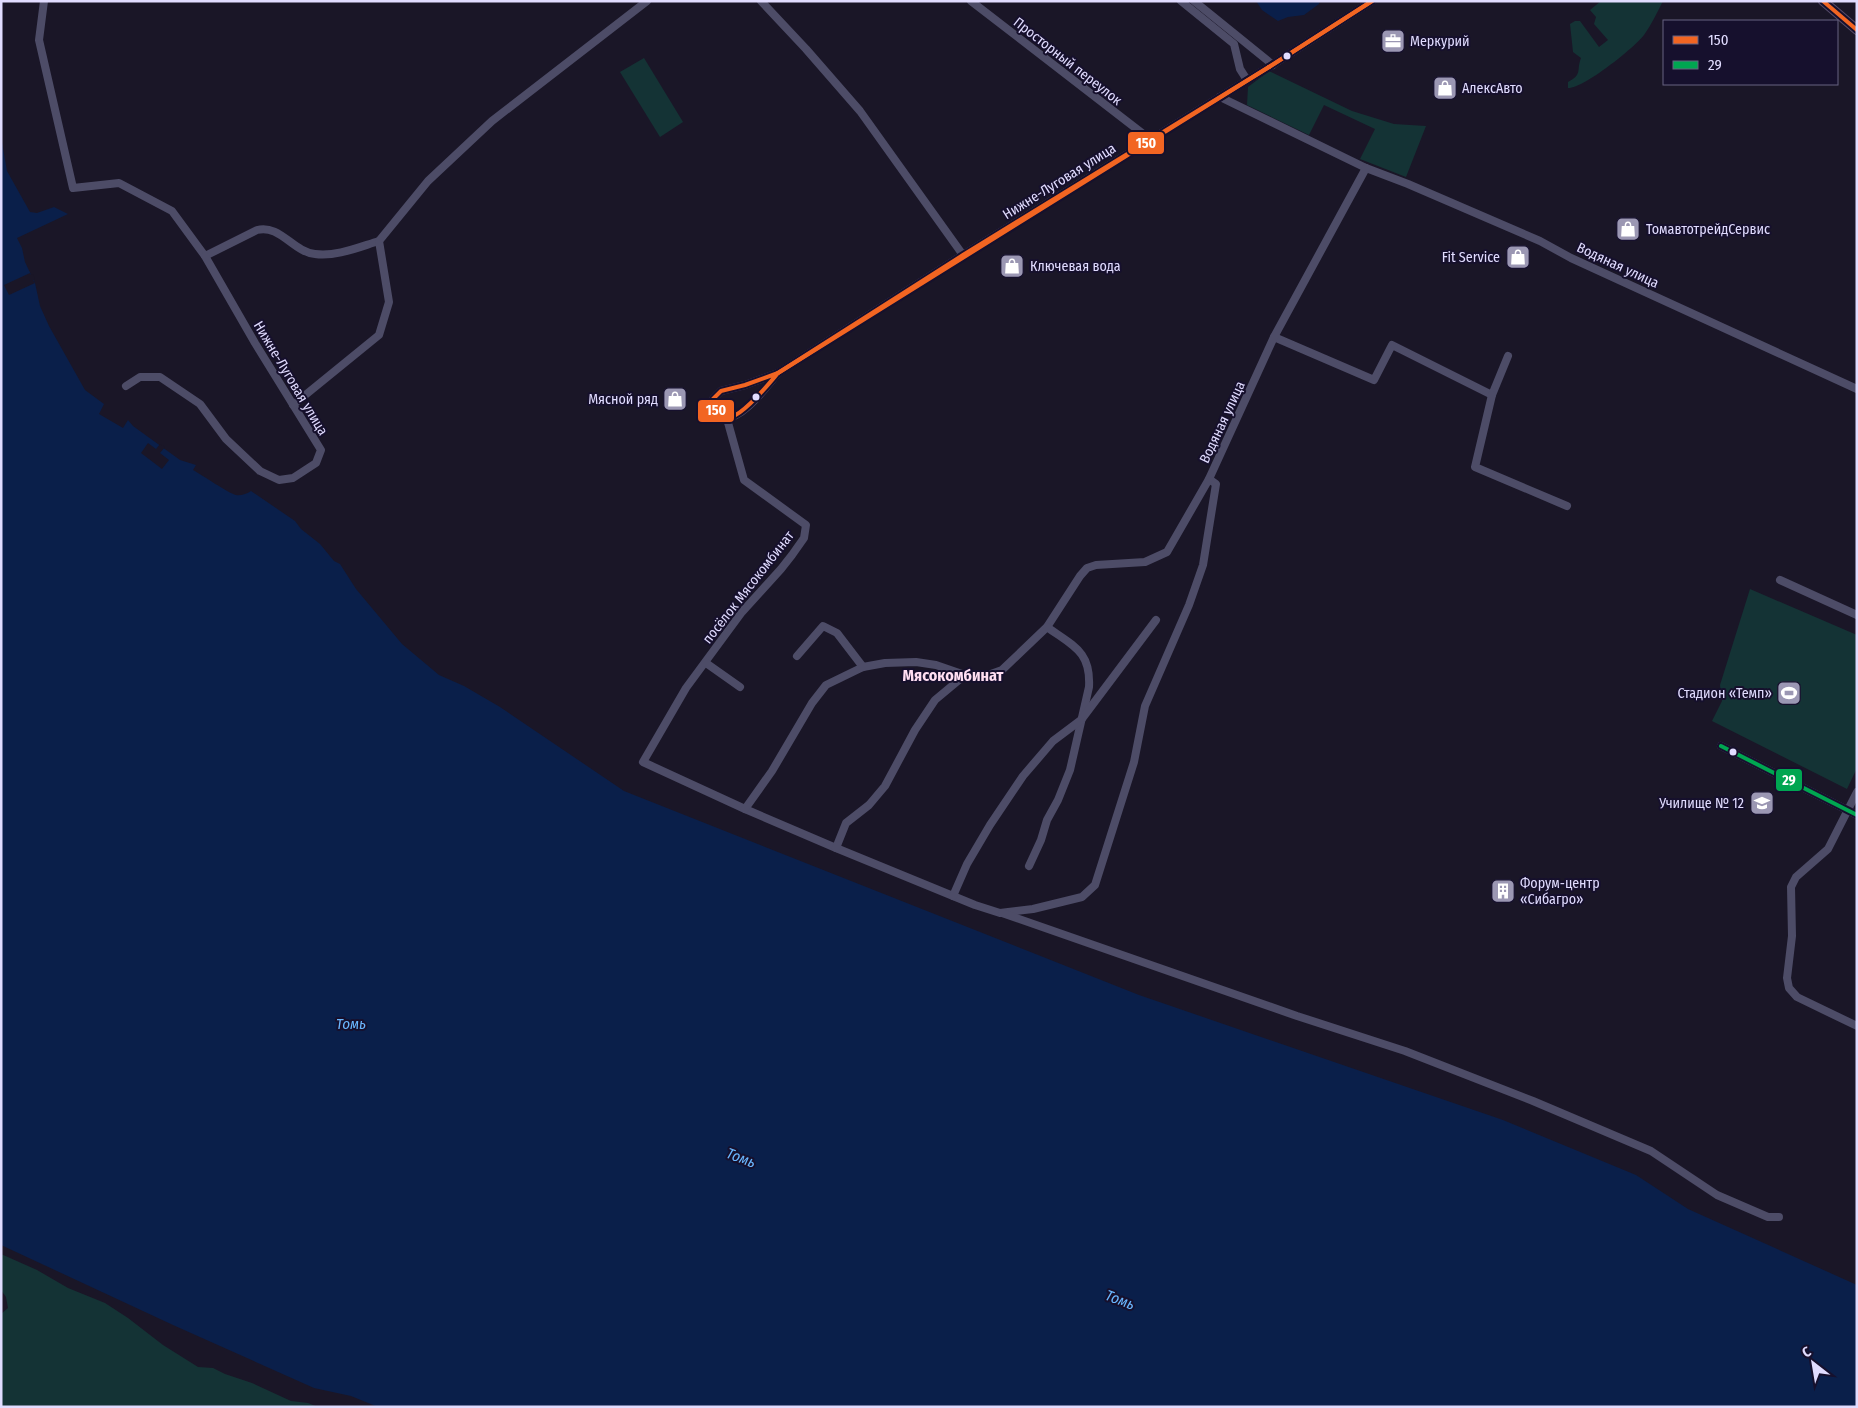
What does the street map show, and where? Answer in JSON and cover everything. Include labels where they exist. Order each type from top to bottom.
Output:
[{"type":"main road","points":[[1823,1],[1857,30]]},
{"type":"street","name":"Нижне-Луговая улица","points":[[44,1],[39,40],[73,188],[119,183],[172,211],[205,256],[254,343],[321,450],[316,463],[293,478],[279,480],[260,471],[226,439],[200,404],[160,377],[140,378],[126,386]]},
{"type":"street","points":[[205,256],[263,228],[274,230],[299,250],[314,254],[329,255],[379,241],[428,181],[492,121],[647,1]]},
{"type":"street","points":[[761,1],[806,49],[860,112],[963,255]]},
{"type":"street","name":"Просторный переулок","points":[[971,1],[1150,140]]},
{"type":"street","points":[[1181,1],[1234,44],[1240,69],[1247,80]]},
{"type":"street","points":[[1194,1],[1273,65]]},
{"type":"street","name":"Нижне-Луговая улица","points":[[778,372],[963,255],[1273,65],[1372,1]]},
{"type":"street","name":"Водяная улица","points":[[1220,97],[1366,168],[1540,241],[1571,258],[1857,389]]},
{"type":"street","name":"Водяная улица","points":[[1047,627],[1087,568],[1104,564],[1145,562],[1167,552],[1209,479],[1274,337],[1366,168]]},
{"type":"street","points":[[293,405],[379,336],[389,302],[379,241]]},
{"type":"street","points":[[1274,337],[1374,380],[1392,346],[1492,395]]},
{"type":"street","points":[[1508,356],[1492,395],[1475,467],[1567,506]]},
{"type":"street","points":[[778,372],[757,398],[736,415],[727,419],[717,415],[712,404],[716,394],[721,391],[745,386],[778,372]]},
{"type":"street","name":"посёлок Мясокомбинат","points":[[727,419],[744,480],[806,525],[804,538],[781,570],[742,612],[686,688],[643,762],[836,848],[975,905],[1000,912],[1033,909],[1082,897],[1095,885],[1134,762],[1145,706],[1190,606],[1203,565],[1216,484],[1209,479]]},
{"type":"street","points":[[1780,580],[1857,614]]},
{"type":"street","points":[[953,896],[967,864],[990,825],[1023,776],[1054,741],[1082,720],[1156,620]]},
{"type":"street","points":[[797,656],[823,626],[837,633],[863,667]]},
{"type":"street","points":[[745,809],[772,771],[821,689],[831,682],[863,667],[885,663],[916,662],[936,665],[965,675],[988,675],[1002,670],[1047,627],[1079,650],[1088,662],[1090,674],[1089,687],[1070,770],[1058,800],[1047,820],[1041,840],[1029,866]]},
{"type":"street","points":[[706,663],[740,687]]},
{"type":"street","points":[[836,848],[846,823],[869,805],[885,786],[915,730],[935,700],[965,675]]},
{"type":"street","points":[[1721,746],[1857,815]]},
{"type":"street","points":[[1857,792],[1828,849],[1796,877],[1791,887],[1792,936],[1787,978],[1789,988],[1797,997],[1857,1026]]},
{"type":"street","points":[[1000,912],[1297,1016],[1405,1051],[1533,1101],[1651,1151],[1717,1195],[1768,1217],[1779,1217]]},
{"type":"green space","points":[[1601,1],[1663,1],[1644,35],[1630,49],[1608,67],[1585,82],[1568,88],[1568,82],[1576,77],[1581,58],[1573,52],[1570,24],[1580,21],[1599,47],[1608,40],[1594,24],[1596,17],[1590,10]]},
{"type":"green space","points":[[644,58],[683,122],[660,137],[620,72]]},
{"type":"green space","points":[[1269,71],[1352,111],[1394,124],[1426,126],[1406,177],[1360,159],[1375,129],[1324,105],[1309,135],[1247,105],[1248,87]]},
{"type":"green space","name":"Стадион «Темп»","points":[[1750,589],[1857,635],[1857,768],[1847,789],[1712,721],[1722,701],[1720,685]]},
{"type":"green space","points":[[1,1254],[37,1270],[68,1288],[105,1303],[163,1345],[198,1367],[213,1368],[291,1401],[308,1403],[318,1407],[1,1407],[1,1314],[8,1308],[6,1297],[1,1290]]},
{"type":"water","points":[[1256,1],[1320,1],[1319,4],[1304,15],[1288,17],[1278,21],[1262,10]]},
{"type":"water","name":"Томь","points":[[1,137],[7,171],[30,212],[37,213],[54,207],[68,214],[17,238],[35,283],[40,306],[49,326],[85,390],[104,404],[99,414],[123,428],[128,420],[133,426],[180,460],[196,465],[193,470],[221,488],[238,495],[251,491],[295,521],[301,529],[320,544],[334,561],[340,564],[356,589],[402,644],[439,675],[464,686],[500,707],[624,791],[1139,995],[1503,1120],[1636,1175],[1688,1209],[1857,1285],[1857,1407],[378,1407],[351,1396],[314,1388],[1,1245]]},
{"type":"pier","points":[[30,273],[31,275],[33,274],[35,283],[9,295],[4,285]]},
{"type":"pier","points":[[148,443],[156,449],[160,444],[165,447],[160,453],[169,460],[162,469],[141,453]]},
{"type":"transit line","name":"150","points":[[1269,67],[1372,1]]},
{"type":"transit line","name":"150","points":[[1269,67],[1372,1]]},
{"type":"transit line","name":"150","points":[[1823,1],[1857,30]]},
{"type":"transit line","name":"150","points":[[778,373],[963,255],[1269,67]]},
{"type":"transit line","name":"150","points":[[778,373],[1269,67]]},
{"type":"transit line","name":"150","points":[[778,373],[743,410],[733,416],[724,418],[717,413],[713,399],[721,391],[745,385],[778,373]]},
{"type":"transit line","name":"29","points":[[1721,746],[1857,815]]},
{"type":"place","name":"Меркурий","points":[[1393,41]]},
{"type":"place","name":"АлексАвто","points":[[1445,88]]},
{"type":"place","name":"ТомавтотрейдСервис","points":[[1628,229]]},
{"type":"place","name":"Fit Service","points":[[1518,257]]},
{"type":"place","name":"Ключевая вода","points":[[1012,266]]},
{"type":"place","name":"Мясной ряд","points":[[675,399]]},
{"type":"place","name":"Стадион «Темп»","points":[[1789,693]]},
{"type":"place","name":"Училище № 12","points":[[1762,803]]},
{"type":"place","name":"Форум-центр «Сибагро»","points":[[1503,891]]},
{"type":"district","name":"Мясокомбинат","points":[[953,675]]}]
